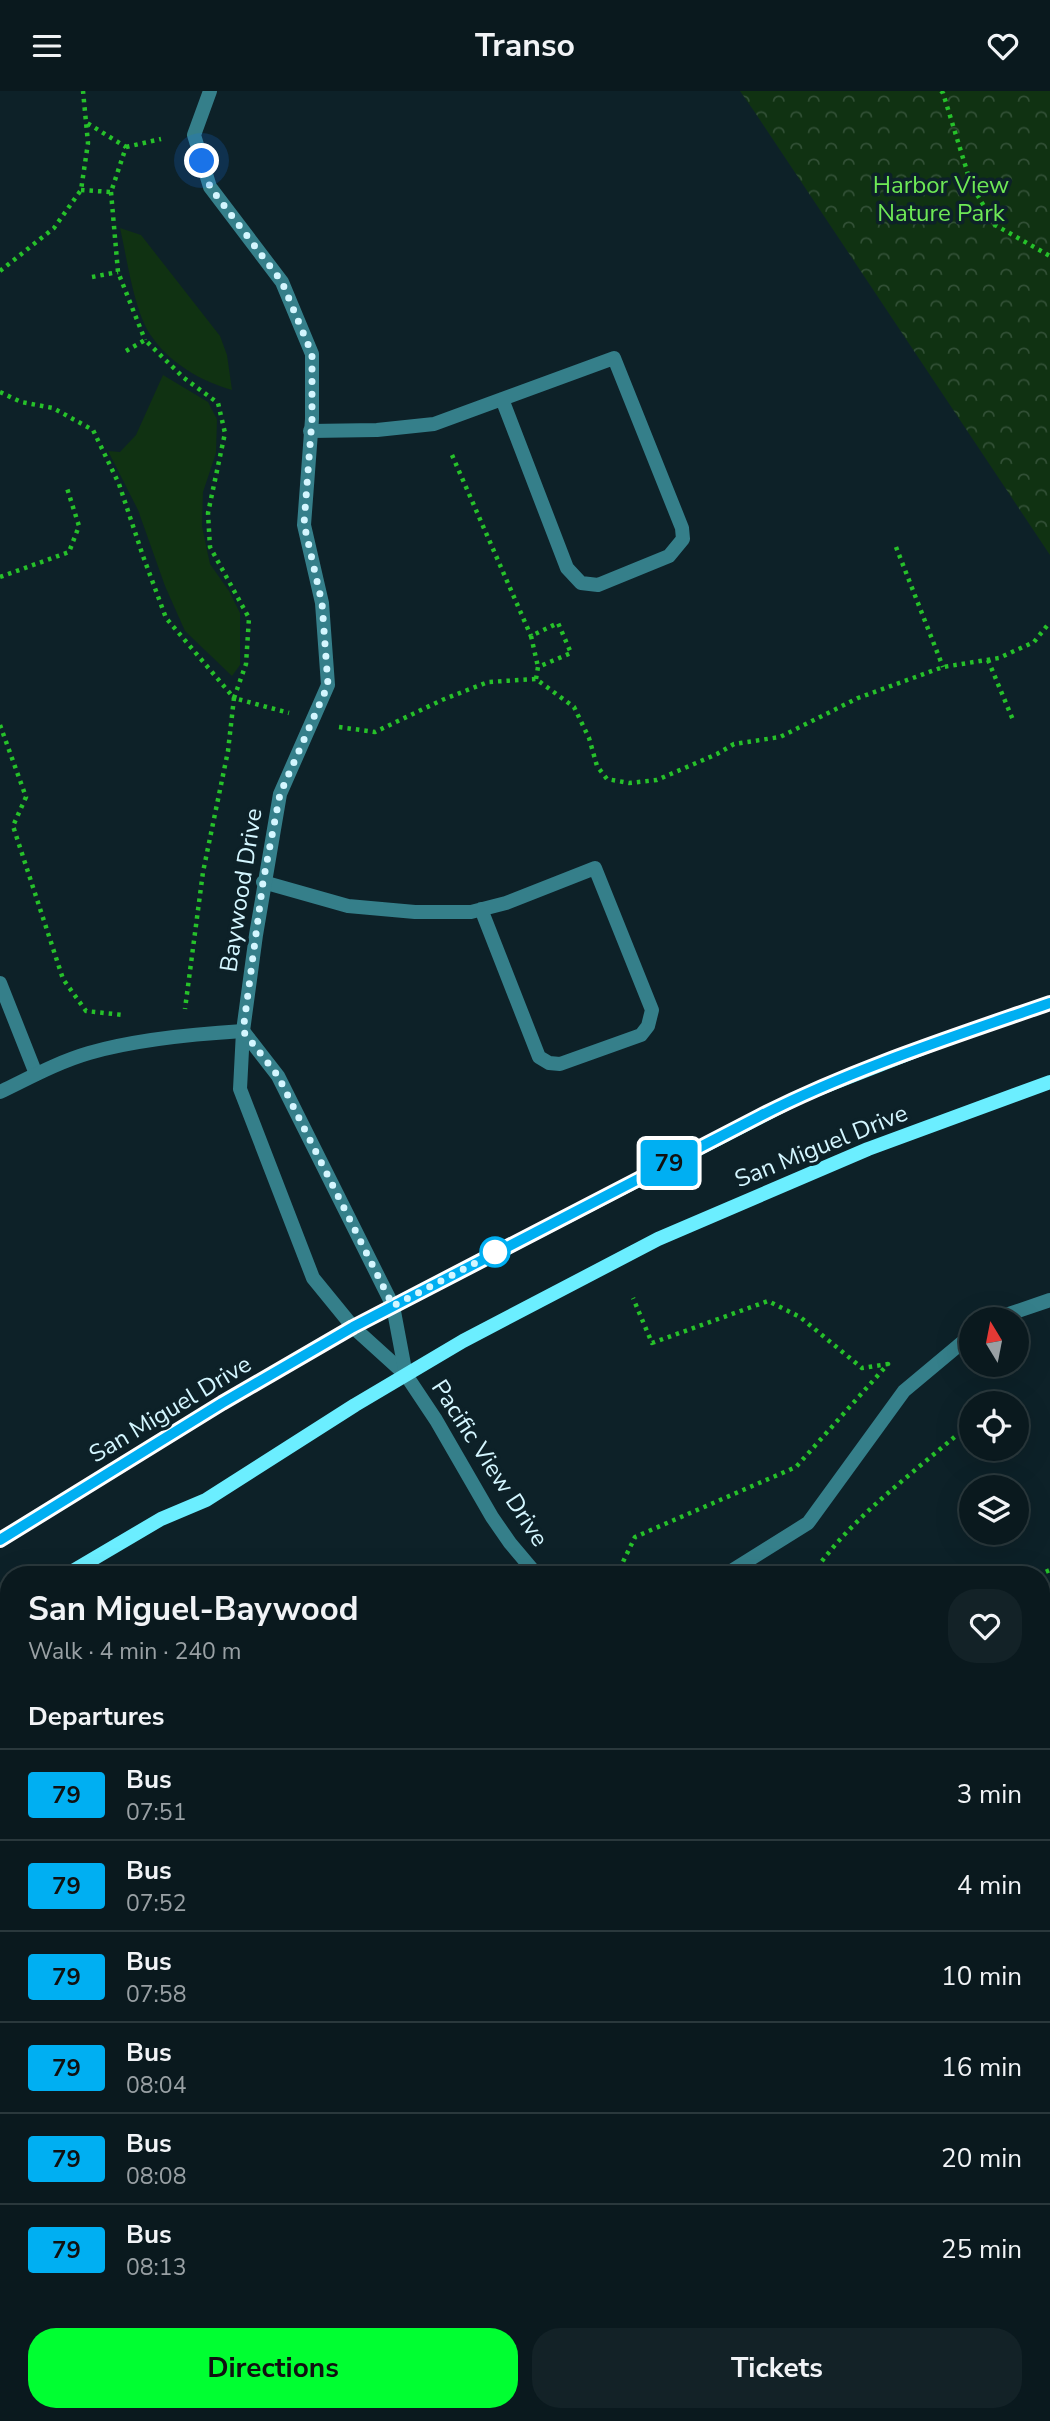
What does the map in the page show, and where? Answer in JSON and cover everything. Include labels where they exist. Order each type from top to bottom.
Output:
[{"type":"main road","name":"San Miguel Drive","points":[[0,1540],[222,1403],[353,1327],[803,1095],[946,1039],[1050,1003]]},
{"type":"main road","name":"San Miguel Drive","points":[[81,1566],[161,1519],[206,1500],[463,1341],[658,1239],[868,1149],[1050,1082]]},
{"type":"street","name":"Baywood Drive","points":[[209,91],[194,135],[210,187],[282,282],[312,354],[304,524],[322,603],[328,685],[280,794],[263,882],[243,1031],[240,1089],[313,1277],[353,1327],[405,1375]]},
{"type":"street","points":[[310,431],[377,430],[434,424],[502,399],[614,358],[682,528],[683,539],[668,556],[597,585],[581,583],[567,569],[502,399]]},
{"type":"street","points":[[263,882],[348,906],[415,912],[471,912],[481,909],[506,903],[595,869],[652,1010],[648,1026],[641,1035],[560,1064],[550,1063],[539,1057],[481,909]]},
{"type":"street","points":[[0,983],[36,1074]]},
{"type":"street","points":[[0,1092],[89,1053],[184,1034],[243,1031],[278,1076],[393,1306],[405,1375]]},
{"type":"street","points":[[1029,1307],[1050,1300]]},
{"type":"street","points":[[739,1566],[808,1523],[904,1391],[959,1345]]},
{"type":"street","name":"Pacific View Drive","points":[[405,1375],[436,1420],[492,1517],[529,1566]]},
{"type":"path","points":[[0,271],[54,228],[81,190],[88,143],[83,91]]},
{"type":"path","points":[[941,91],[971,184],[995,225],[1050,256]]},
{"type":"path","points":[[86,122],[126,147],[161,139]]},
{"type":"path","points":[[126,147],[111,192],[118,272],[145,340],[184,378],[218,403],[225,433],[208,513],[210,547],[249,618],[246,664],[234,698],[228,751],[203,872],[185,1011],[172,1010]]},
{"type":"path","points":[[81,190],[111,192]]},
{"type":"path","points":[[92,277],[118,272]]},
{"type":"path","points":[[127,351],[145,340]]},
{"type":"path","points":[[0,392],[21,402],[53,408],[93,430],[119,484],[166,618],[234,698],[289,713]]},
{"type":"path","points":[[453,455],[530,636],[538,667],[536,679]]},
{"type":"path","points":[[0,576],[69,552],[79,526],[66,485]]},
{"type":"path","points":[[896,547],[943,667]]},
{"type":"path","points":[[331,726],[375,732],[442,700],[488,682],[536,679],[574,707],[589,738],[597,766],[607,779],[629,783],[657,780],[734,744],[780,737],[858,698],[943,667],[999,658],[1034,642],[1050,622]]},
{"type":"path","points":[[530,636],[558,623],[571,653],[538,667]]},
{"type":"path","points":[[988,660],[1013,720]]},
{"type":"path","points":[[0,725],[26,797],[13,826],[63,979],[86,1011],[119,1016],[132,1014]]},
{"type":"path","points":[[621,1566],[635,1537],[796,1467],[888,1364],[862,1368],[800,1317],[768,1301],[652,1343],[633,1298]]},
{"type":"path","points":[[818,1566],[860,1521],[958,1434]]},
{"type":"green space","name":"Harbor View Nature Park","points":[[740,91],[1050,91],[1050,555],[754,111]]},
{"type":"green space","points":[[120,228],[141,235],[220,336],[227,355],[232,390],[209,382],[177,363],[152,337],[140,314]]},
{"type":"green space","points":[[163,375],[208,402],[217,419],[216,453],[203,492],[202,526],[210,564],[229,591],[240,613],[240,665],[232,676],[185,631],[165,586],[138,510],[108,451],[120,452],[136,435]]},
{"type":"bus line","name":"79","points":[[0,1540],[222,1403],[353,1327],[760,1116],[850,1076],[1050,1003]]},
{"type":"route","points":[[202,161],[210,187],[282,282],[312,354],[312,419],[304,524],[322,603],[328,685],[280,794],[263,882],[243,1031],[278,1076],[393,1306],[504,1248],[495,1252]]}]
